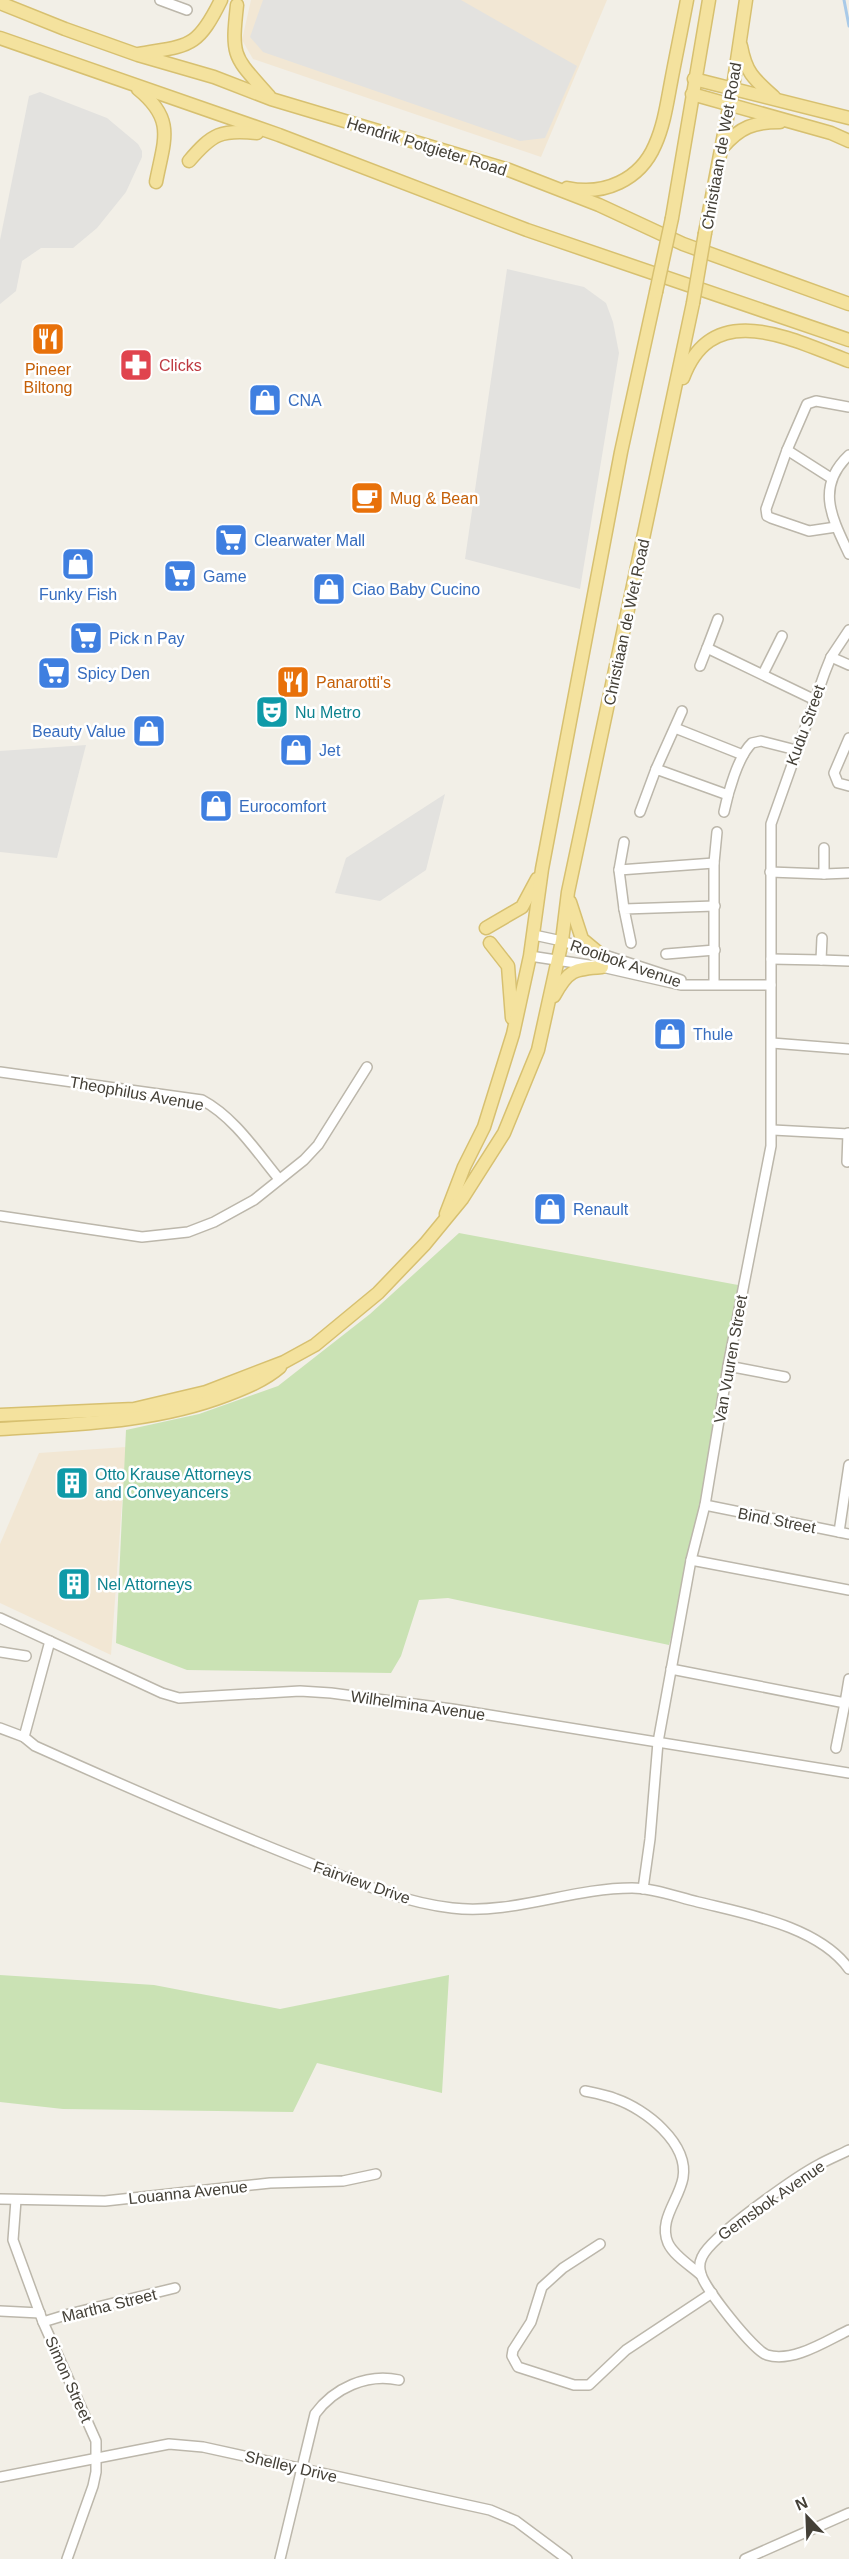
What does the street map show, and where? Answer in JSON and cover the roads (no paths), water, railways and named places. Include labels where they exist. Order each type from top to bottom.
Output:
[{"type":"main road","points":[[138,55],[189,44],[205,30],[221,0]]},
{"type":"main road","points":[[509,171],[571,189],[589,190],[618,184],[635,172],[648,158],[656,144],[666,108],[687,0]]},
{"type":"main road","name":"Christiaan de Wet Road","points":[[443,1220],[464,1167],[484,1126],[513,1034],[534,935],[542,869],[621,453],[672,218],[709,0]]},
{"type":"main road","name":"Christiaan de Wet Road","points":[[0,1415],[134,1409],[206,1392],[284,1362],[334,1331],[403,1267],[473,1183],[504,1133],[538,1050],[559,959],[568,892],[693,303],[733,87],[739,34],[746,0]]},
{"type":"main road","name":"Hendrik Potgieter Road","points":[[0,3],[138,55],[214,78],[271,99],[509,171],[599,205],[683,244],[849,304]]},
{"type":"main road","points":[[237,5],[232,41],[238,59],[271,99]]},
{"type":"main road","points":[[739,34],[748,71],[755,81],[777,100]]},
{"type":"main road","points":[[0,38],[279,135],[527,230],[849,339]]},
{"type":"main road","points":[[694,79],[849,118]]},
{"type":"main road","points":[[132,84],[155,105],[165,122],[165,135],[156,182]]},
{"type":"main road","points":[[692,94],[831,133],[849,141]]},
{"type":"main road","points":[[721,150],[732,136],[753,123],[800,124]]},
{"type":"main road","points":[[189,161],[206,141],[224,132],[239,131],[279,135]]},
{"type":"main road","points":[[810,291],[849,294]]},
{"type":"main road","points":[[665,434],[687,367],[699,348],[717,336],[747,330],[763,331],[849,361]]},
{"type":"main road","points":[[486,928],[522,907],[542,869]]},
{"type":"main road","points":[[549,1005],[568,975],[601,961],[582,939],[568,892]]},
{"type":"main road","points":[[490,944],[505,960],[510,974],[513,1034]]},
{"type":"main road","name":"Christiaan de Wet Road","points":[[0,1429],[96,1424],[137,1419],[183,1409],[242,1389],[271,1374],[284,1362]]},
{"type":"street","points":[[160,0],[187,10]]},
{"type":"street","points":[[836,527],[809,531],[767,516],[766,509],[787,450],[807,404],[816,401],[849,407]]},
{"type":"street","points":[[787,450],[831,478]]},
{"type":"street","points":[[849,455],[836,468],[831,478],[828,498],[836,527],[849,554]]},
{"type":"street","points":[[700,666],[718,619]]},
{"type":"street","name":"Kudu Street","points":[[771,824],[831,657],[849,630]]},
{"type":"street","points":[[763,674],[782,636]]},
{"type":"street","points":[[707,648],[815,700]]},
{"type":"street","points":[[831,657],[849,665]]},
{"type":"street","points":[[640,812],[682,711]]},
{"type":"street","points":[[675,728],[743,755]]},
{"type":"street","points":[[724,812],[743,755],[752,743],[761,741],[796,750]]},
{"type":"street","points":[[848,743],[834,773],[838,783],[849,786]]},
{"type":"street","points":[[656,769],[728,795]]},
{"type":"street","name":"Van Vuuren Street","points":[[643,1889],[650,1839],[658,1742],[691,1560],[705,1505],[728,1366],[773,1131],[771,824]]},
{"type":"street","points":[[714,984],[714,863],[717,832]]},
{"type":"street","points":[[624,842],[619,870],[631,943]]},
{"type":"street","points":[[824,848],[824,874]]},
{"type":"street","points":[[619,870],[714,863]]},
{"type":"street","points":[[770,872],[849,873]]},
{"type":"street","points":[[624,909],[715,906]]},
{"type":"street","name":"Rooibok Avenue","points":[[534,935],[562,941],[601,961],[666,983],[771,985]]},
{"type":"street","points":[[820,960],[822,938]]},
{"type":"street","points":[[666,954],[715,950]]},
{"type":"street","name":"Rooibok Avenue","points":[[530,956],[601,961]]},
{"type":"street","points":[[771,959],[849,961]]},
{"type":"street","points":[[772,1043],[849,1049]]},
{"type":"street","points":[[0,1216],[142,1236],[188,1232],[214,1222],[254,1200],[304,1160],[318,1145],[367,1067]]},
{"type":"street","name":"Theophilus Avenue","points":[[0,1072],[202,1100],[216,1107],[232,1123],[279,1179]]},
{"type":"street","points":[[773,1131],[849,1134],[847,1162]]},
{"type":"street","points":[[728,1366],[785,1377]]},
{"type":"street","points":[[844,1533],[849,1465]]},
{"type":"street","name":"Bind Street","points":[[705,1505],[844,1533]]},
{"type":"street","points":[[691,1560],[849,1590]]},
{"type":"street","name":"Wilhelmina Avenue","points":[[0,1618],[162,1693],[179,1698],[300,1691],[331,1693],[452,1709],[849,1773]]},
{"type":"street","points":[[24,1737],[50,1641]]},
{"type":"street","points":[[0,1652],[26,1656]]},
{"type":"street","points":[[671,1669],[845,1703]]},
{"type":"street","points":[[836,1748],[849,1679]]},
{"type":"street","name":"Fairview Drive","points":[[0,1728],[24,1737],[42,1749],[177,1810],[392,1896],[471,1910],[499,1908],[594,1892],[643,1889],[776,1923],[810,1938],[848,1965]]},
{"type":"street","points":[[585,2091],[616,2099],[632,2106],[656,2124],[673,2142],[684,2165],[683,2178],[665,2225],[669,2244],[674,2252],[701,2275],[712,2293],[759,2350],[767,2355],[789,2356],[849,2330]]},
{"type":"street","name":"Gemsbok Avenue","points":[[701,2275],[699,2265],[710,2243],[797,2178],[849,2150]]},
{"type":"street","name":"Louanna Avenue","points":[[0,2199],[105,2201],[270,2183],[343,2181],[376,2174]]},
{"type":"street","name":"Simon Street","points":[[16,2200],[13,2240],[41,2318],[96,2441],[97,2458],[93,2486],[67,2559]]},
{"type":"street","points":[[600,2244],[563,2268],[542,2287],[531,2322],[513,2350],[512,2356],[518,2367],[574,2385],[589,2385],[620,2355],[712,2293]]},
{"type":"street","name":"Martha Street","points":[[0,2311],[41,2318],[69,2314],[175,2288]]},
{"type":"street","points":[[280,2559],[315,2414],[324,2401],[335,2393],[370,2378],[399,2380]]},
{"type":"street","name":"Shelley Drive","points":[[0,2477],[157,2446],[183,2444],[490,2510],[516,2521],[567,2559]]},
{"type":"street","points":[[745,2559],[849,2512]]},
{"type":"waterway","points":[[844,0],[849,26]]},
{"type":"place","name":"Pineer Biltong","points":[[48,339]]},
{"type":"place","name":"Clicks","points":[[136,365]]},
{"type":"place","name":"CNA","points":[[265,400]]},
{"type":"place","name":"Mug & Bean","points":[[367,498]]},
{"type":"place","name":"Clearwater Mall","points":[[231,540]]},
{"type":"place","name":"Funky Fish","points":[[78,564]]},
{"type":"place","name":"Game","points":[[180,576]]},
{"type":"place","name":"Ciao Baby Cucino","points":[[329,589]]},
{"type":"place","name":"Pick n Pay","points":[[86,638]]},
{"type":"place","name":"Spicy Den","points":[[54,673]]},
{"type":"place","name":"Panarotti's","points":[[293,682]]},
{"type":"place","name":"Nu Metro","points":[[272,712]]},
{"type":"place","name":"Beauty Value","points":[[149,731]]},
{"type":"place","name":"Jet","points":[[296,750]]},
{"type":"place","name":"Eurocomfort","points":[[216,806]]},
{"type":"place","name":"Thule","points":[[670,1034]]},
{"type":"place","name":"Renault","points":[[550,1209]]},
{"type":"place","name":"Otto Krause Attorneys and Conveyancers","points":[[72,1483]]},
{"type":"place","name":"Nel Attorneys","points":[[74,1584]]}]
